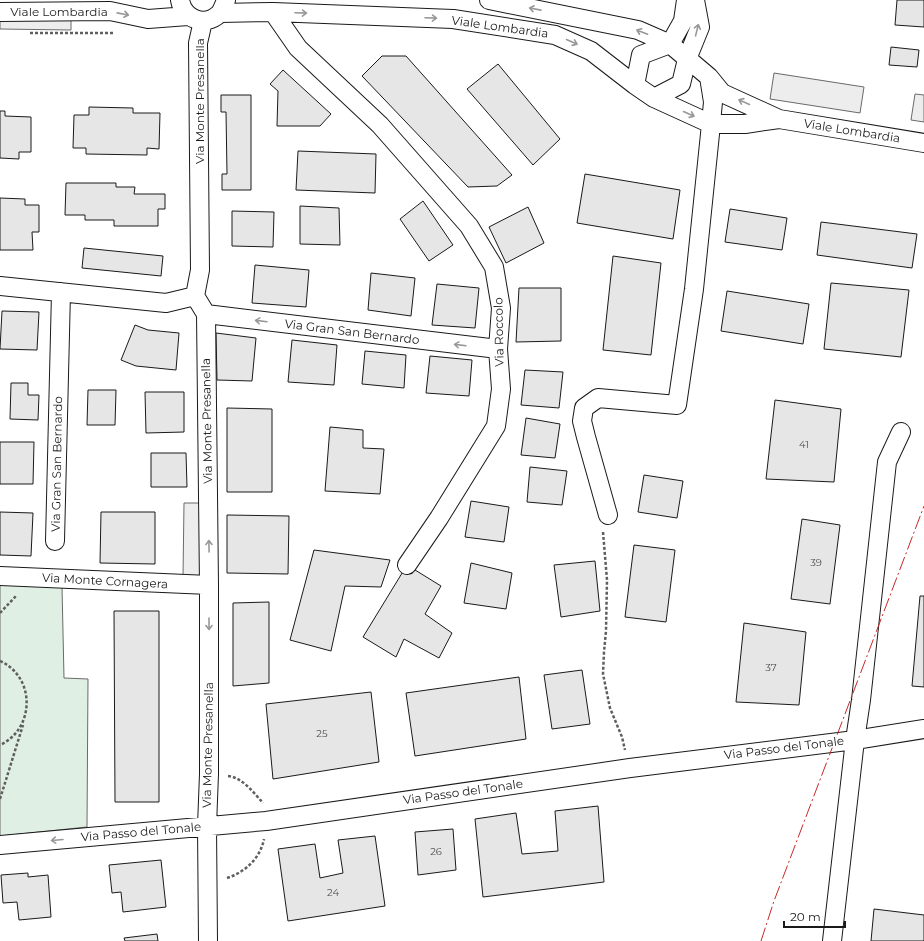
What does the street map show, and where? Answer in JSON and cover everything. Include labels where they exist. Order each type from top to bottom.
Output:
[{"type":"street","points":[[180,0],[181,7],[196,18]]},
{"type":"street","name":"Viale Lombardia","points":[[489,0],[638,30],[670,44],[709,77],[722,93],[779,119],[924,142]]},
{"type":"street","points":[[635,85],[640,55],[670,44],[683,21],[686,0]]},
{"type":"street","points":[[654,98],[681,84],[686,59],[700,27],[695,0]]},
{"type":"street","name":"Viale Lombardia","points":[[0,12],[110,11],[148,19],[212,19],[223,6],[273,12],[453,19],[555,35],[591,50],[654,98],[711,124],[745,124],[779,119]]},
{"type":"street","name":"Via Roccolo","points":[[273,12],[298,48],[380,125],[469,226],[494,267],[501,308],[498,349],[501,388],[496,426],[439,518],[407,565]]},
{"type":"street","name":"Via Monte Presanella","points":[[195,296],[200,270],[198,43],[196,18]]},
{"type":"street","points":[[608,515],[582,421],[584,408],[598,398],[677,405],[694,289],[711,124],[713,102],[709,77]]},
{"type":"street","points":[[0,286],[166,303],[195,296],[206,314]]},
{"type":"street","name":"Via Gran San Bernardo","points":[[55,541],[61,292]]},
{"type":"street","name":"Via Monte Presanella","points":[[206,314],[209,586],[209,774],[207,826],[208,941]]},
{"type":"street","name":"Via Gran San Bernardo","points":[[206,314],[498,349]]},
{"type":"street","points":[[832,941],[861,700],[887,462],[901,432]]},
{"type":"street","name":"Via Monte Cornagera","points":[[0,576],[209,586]]},
{"type":"street","name":"Via Passo del Tonale","points":[[0,845],[266,821],[630,768],[855,740],[924,729]]},
{"type":"path","points":[[608,515],[603,529],[607,596],[603,674],[610,708],[622,737],[630,768]]},
{"type":"path","points":[[0,661],[18,674],[25,687],[28,702],[25,717],[0,799]]},
{"type":"path","points":[[0,745],[7,742],[18,731],[25,717]]},
{"type":"green space","points":[[0,584],[62,587],[64,678],[88,679],[87,827],[0,836]]},
{"type":"shaded area","points":[[0,19],[71,19],[71,30],[0,29]]},
{"type":"shaded area","points":[[774,73],[864,87],[860,113],[770,99]]},
{"type":"shaded area","points":[[915,94],[924,95],[924,122],[911,120]]},
{"type":"shaded area","points":[[184,503],[202,503],[201,577],[183,577]]},
{"type":"building","points":[[897,0],[924,0],[924,27],[895,25]]},
{"type":"building","points":[[891,47],[919,50],[917,67],[889,65]]},
{"type":"building","points":[[382,56],[406,56],[512,175],[497,186],[468,187],[362,76]]},
{"type":"building","points":[[498,64],[560,139],[533,165],[467,89]]},
{"type":"building","points":[[283,70],[331,114],[320,126],[277,126],[278,91],[270,84]]},
{"type":"building","points":[[221,95],[251,95],[251,190],[222,190],[222,174],[227,174],[226,112],[221,112]]},
{"type":"building","points":[[89,107],[133,108],[133,113],[160,113],[159,149],[147,148],[147,155],[86,154],[86,148],[73,148],[74,115],[89,115]]},
{"type":"building","points":[[0,111],[5,111],[5,116],[31,117],[31,152],[19,152],[19,159],[0,158]]},
{"type":"building","points":[[298,151],[376,154],[375,193],[296,190]]},
{"type":"building","points":[[585,174],[680,190],[673,239],[577,223]]},
{"type":"building","points":[[66,183],[116,183],[116,187],[135,187],[134,194],[165,194],[165,209],[158,209],[158,226],[114,226],[114,220],[85,220],[85,215],[65,215]]},
{"type":"building","points":[[0,198],[25,199],[25,205],[39,205],[39,232],[32,232],[33,250],[0,250]]},
{"type":"building","points":[[423,201],[453,245],[429,261],[400,219]]},
{"type":"building","points":[[300,206],[339,208],[340,245],[300,244]]},
{"type":"building","points":[[528,207],[544,243],[506,263],[489,227]]},
{"type":"building","points":[[730,209],[787,218],[782,250],[725,242]]},
{"type":"building","points":[[232,211],[274,212],[273,247],[232,246]]},
{"type":"building","points":[[821,222],[917,234],[912,268],[817,255]]},
{"type":"building","points":[[84,248],[163,256],[161,276],[82,268]]},
{"type":"building","points":[[613,256],[661,263],[651,355],[603,350]]},
{"type":"building","points":[[255,265],[309,270],[306,307],[252,303]]},
{"type":"building","points":[[371,273],[415,278],[411,316],[368,310]]},
{"type":"building","points":[[831,283],[909,290],[901,357],[824,349]]},
{"type":"building","points":[[437,284],[479,288],[475,328],[432,325]]},
{"type":"building","points":[[519,288],[561,288],[561,341],[516,342]]},
{"type":"building","points":[[727,291],[809,304],[803,344],[721,331]]},
{"type":"building","points":[[2,311],[39,312],[37,350],[0,349]]},
{"type":"building","points":[[135,325],[148,330],[179,333],[176,370],[136,366],[121,360]]},
{"type":"building","points":[[216,333],[256,338],[252,381],[217,380]]},
{"type":"building","points":[[292,340],[337,345],[334,385],[288,382]]},
{"type":"building","points":[[365,351],[406,355],[404,388],[362,384]]},
{"type":"building","points":[[430,356],[472,360],[469,396],[426,393]]},
{"type":"building","points":[[525,370],[563,372],[559,408],[521,405]]},
{"type":"building","points":[[11,383],[28,383],[28,395],[39,395],[38,420],[10,419]]},
{"type":"building","points":[[88,390],[116,390],[115,425],[87,425]]},
{"type":"building","points":[[145,392],[184,392],[184,432],[146,433]]},
{"type":"building","points":[[775,400],[841,409],[834,482],[766,479]]},
{"type":"building","points":[[227,408],[272,409],[272,492],[227,492]]},
{"type":"building","points":[[526,418],[560,424],[555,458],[521,455]]},
{"type":"building","points":[[330,427],[363,430],[363,448],[384,449],[380,494],[325,491]]},
{"type":"building","points":[[0,442],[34,442],[33,484],[0,484]]},
{"type":"building","points":[[151,453],[186,453],[187,487],[151,487]]},
{"type":"building","points":[[530,467],[567,471],[562,505],[527,502]]},
{"type":"building","points":[[644,475],[683,481],[677,518],[638,512]]},
{"type":"building","points":[[471,501],[509,507],[504,542],[465,537]]},
{"type":"building","points":[[0,512],[33,513],[31,556],[0,555]]},
{"type":"building","points":[[101,512],[155,512],[155,564],[100,563]]},
{"type":"building","points":[[227,515],[289,516],[288,574],[227,573]]},
{"type":"building","points":[[802,519],[840,525],[830,604],[791,599]]},
{"type":"building","points":[[634,545],[675,550],[666,622],[625,617]]},
{"type":"building","points":[[314,550],[390,560],[381,587],[345,586],[331,651],[290,640]]},
{"type":"building","points":[[595,561],[600,611],[561,617],[554,565]]},
{"type":"building","points":[[471,563],[512,573],[506,609],[464,603]]},
{"type":"building","points":[[407,565],[441,586],[425,614],[452,633],[439,658],[404,639],[396,657],[363,637]]},
{"type":"building","points":[[920,596],[924,596],[924,687],[912,686]]},
{"type":"building","points":[[269,602],[269,683],[233,686],[233,603]]},
{"type":"building","points":[[114,611],[159,611],[159,802],[115,802]]},
{"type":"building","points":[[744,623],[806,632],[799,705],[736,702]]},
{"type":"building","points":[[582,670],[590,724],[552,729],[544,675]]},
{"type":"building","points":[[519,677],[526,739],[415,756],[406,693]]},
{"type":"building","points":[[371,692],[379,762],[273,779],[266,704]]},
{"type":"building","points":[[598,806],[604,882],[483,897],[475,819],[516,813],[522,854],[558,851],[555,811]]},
{"type":"building","points":[[453,829],[456,870],[418,875],[415,832]]},
{"type":"building","points":[[375,836],[385,906],[288,921],[278,849],[315,844],[320,878],[343,873],[338,840]]},
{"type":"building","points":[[161,860],[166,907],[123,912],[121,892],[112,893],[109,865]]},
{"type":"building","points":[[28,873],[28,877],[48,875],[51,917],[19,920],[17,902],[3,903],[1,875]]},
{"type":"building","points":[[874,909],[924,915],[924,941],[871,941]]},
{"type":"building","points":[[157,934],[158,941],[125,941],[124,938]]},
{"type":"power","points":[[761,941],[774,901],[924,506]]}]
